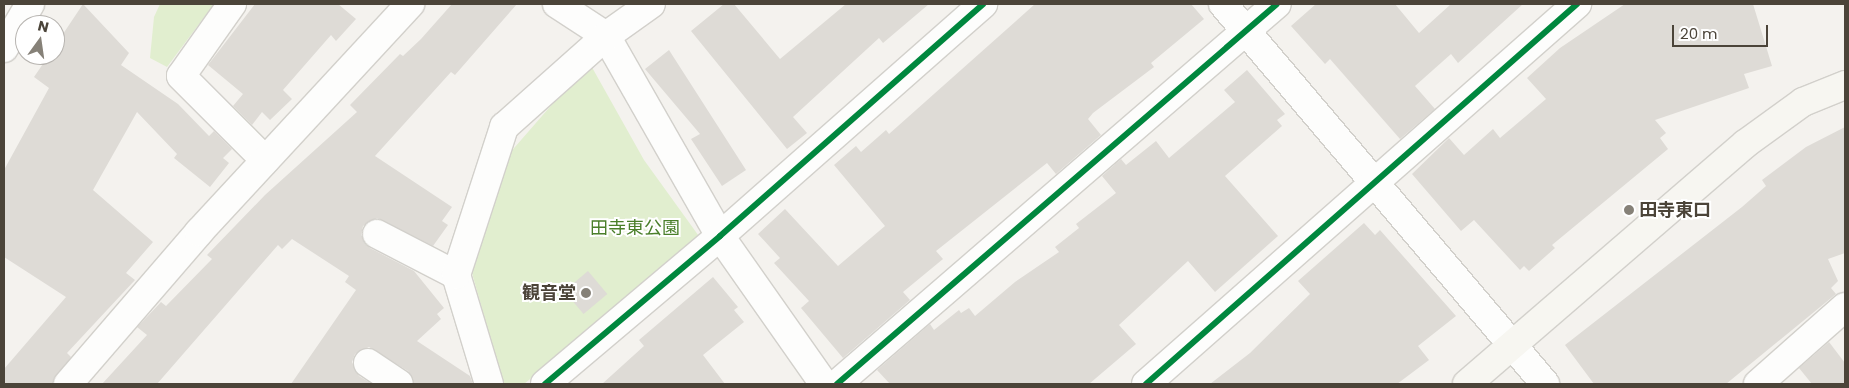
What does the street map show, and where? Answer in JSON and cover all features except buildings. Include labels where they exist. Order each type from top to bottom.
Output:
[{"type":"street","points":[[4,48],[30,4]]},
{"type":"street","points":[[232,4],[181,76],[265,160]]},
{"type":"street","points":[[68,384],[265,160],[410,4]]},
{"type":"street","points":[[557,4],[606,36],[720,236],[824,384]]},
{"type":"street","points":[[489,384],[456,275],[504,127],[606,36],[651,4]]},
{"type":"street","points":[[545,384],[720,236],[983,4]]},
{"type":"street","points":[[1223,4],[1376,182],[1545,384]]},
{"type":"street","points":[[837,384],[1277,4]]},
{"type":"street","points":[[1146,384],[1578,4]]},
{"type":"street","points":[[1467,384],[1745,144],[1803,102],[1845,85]]},
{"type":"street","points":[[377,234],[456,275]]},
{"type":"street","points":[[1758,384],[1845,307]]},
{"type":"street","points":[[368,363],[399,384]]},
{"type":"green space","points":[[160,4],[214,4],[167,67],[150,58],[154,17]]},
{"type":"green space","name":"田寺東公園","points":[[589,62],[644,160],[701,239],[524,384],[503,384],[470,266],[501,163]]},
{"type":"cycle path","points":[[545,384],[720,236],[983,4]]},
{"type":"cycle path","points":[[837,384],[1277,4]]},
{"type":"cycle path","points":[[1146,384],[1577,4]]},
{"type":"place","name":"田寺東口","points":[[1629,210]]},
{"type":"place","name":"観音堂","points":[[586,293]]}]
